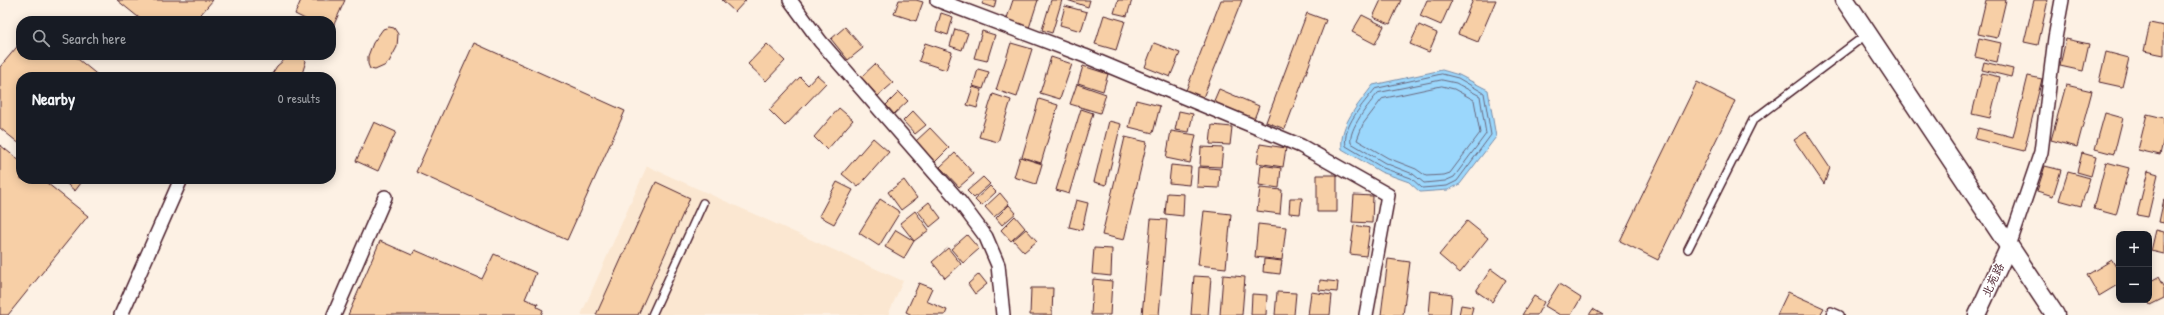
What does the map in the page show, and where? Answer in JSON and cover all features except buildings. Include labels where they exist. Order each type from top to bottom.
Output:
[{"type":"main road","points":[[1845,0],[2055,315]]},
{"type":"street","points":[[790,0],[820,41],[960,202],[986,237],[998,265],[1003,315]]},
{"type":"street","points":[[937,0],[1085,56],[1302,146],[1388,195],[1366,315]]},
{"type":"street","points":[[2009,246],[2041,152],[2054,38],[2062,0]]},
{"type":"street","points":[[121,315],[179,184]]},
{"type":"street","points":[[334,315],[386,198]]},
{"type":"street","name":"北苑路","points":[[1977,315],[2009,246]]},
{"type":"lane","points":[[1688,249],[1753,120],[1867,33]]},
{"type":"lane","points":[[652,315],[703,203]]},
{"type":"lane","points":[[1830,315],[1831,311],[1840,315]]},
{"type":"shaded area","points":[[647,166],[903,281],[888,315],[581,315]]},
{"type":"water","points":[[1442,70],[1459,75],[1488,90],[1496,137],[1460,184],[1448,190],[1420,192],[1409,182],[1381,172],[1342,149],[1342,140],[1347,123],[1356,107],[1373,85]]}]
